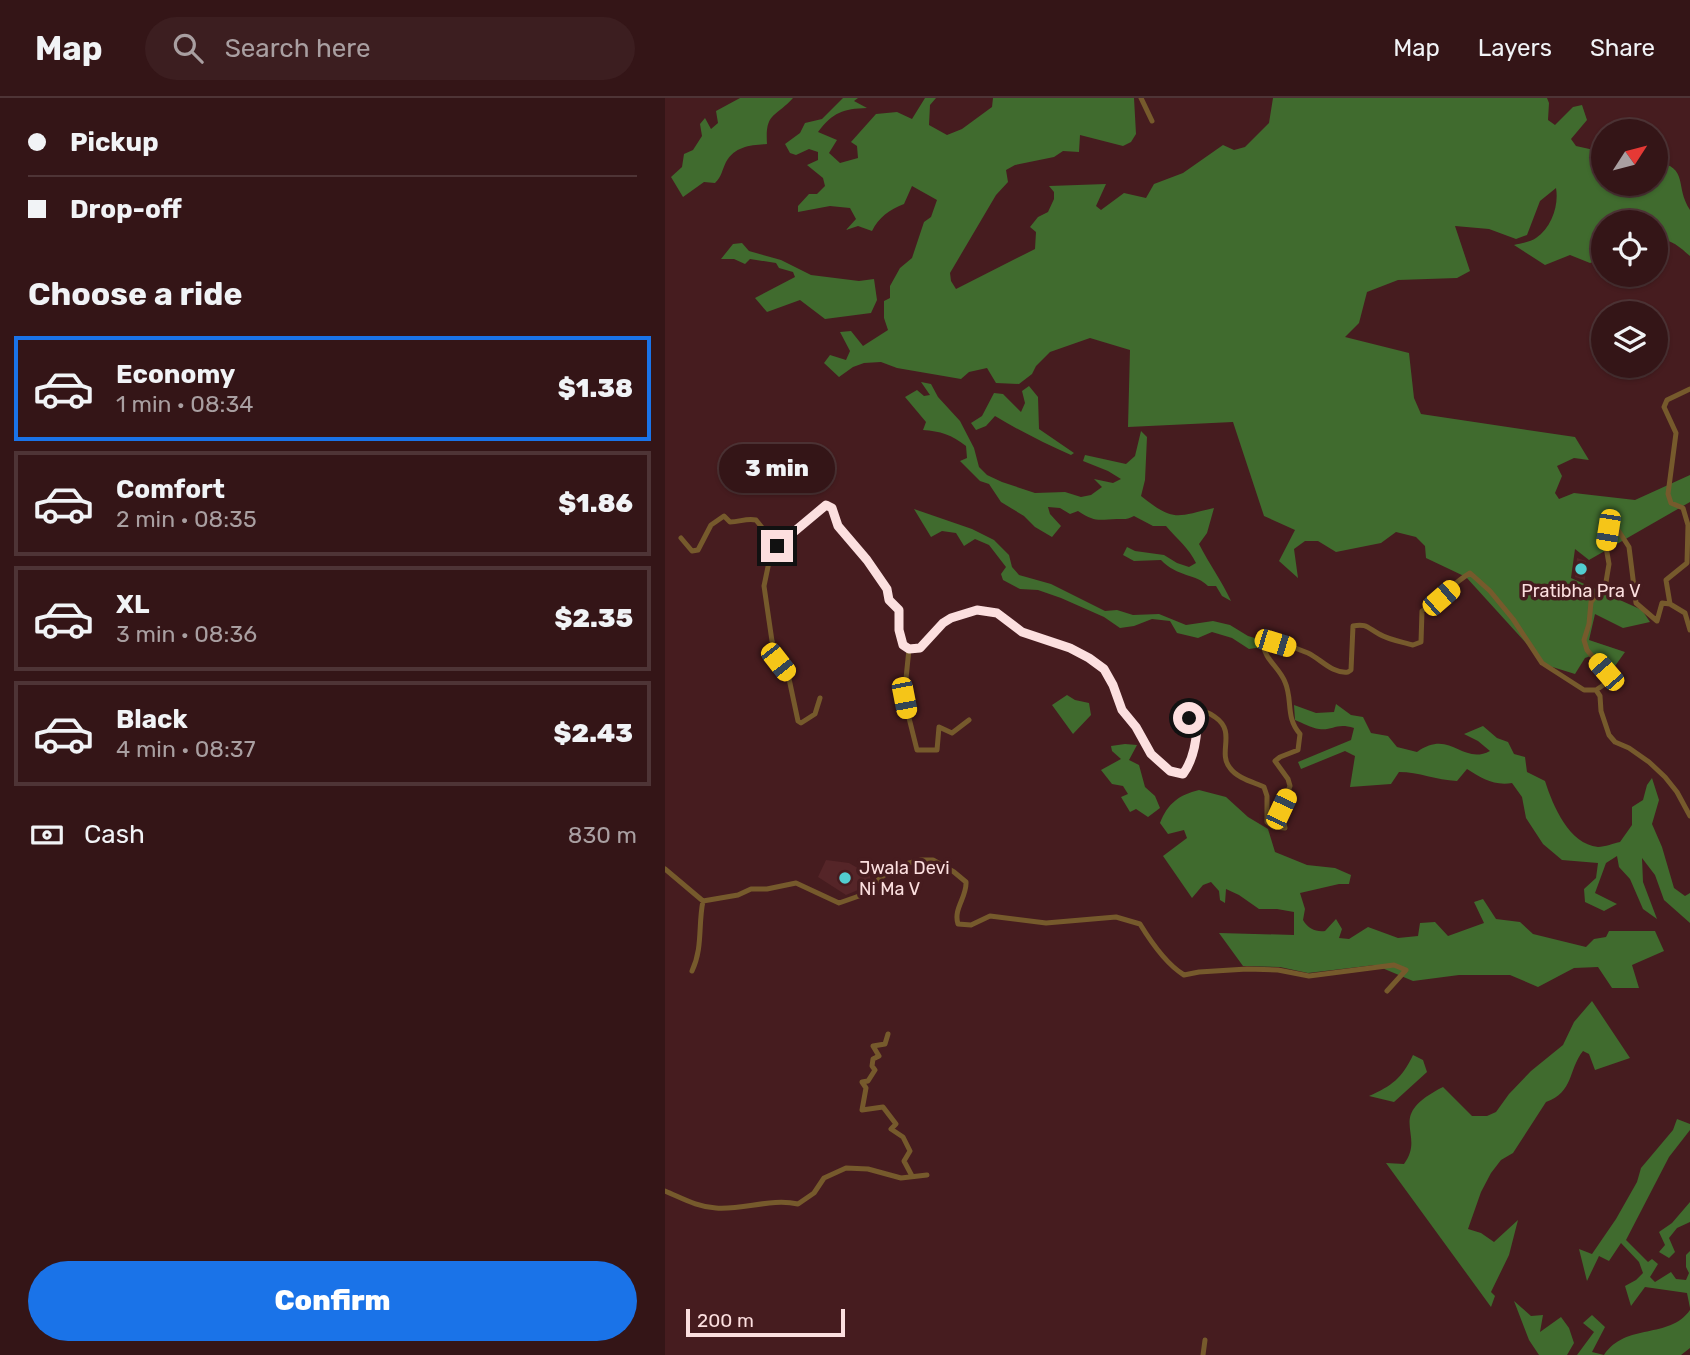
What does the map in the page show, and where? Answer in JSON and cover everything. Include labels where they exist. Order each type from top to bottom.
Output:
[{"type":"street","points":[[1141,98],[1152,121]]},
{"type":"street","points":[[1669,604],[1666,580],[1686,563],[1688,525],[1683,508],[1671,503],[1668,494],[1676,433],[1664,407],[1667,400],[1690,389]]},
{"type":"street","points":[[820,698],[815,714],[801,723],[798,721],[788,674],[778,662],[772,641],[764,586],[769,562],[779,545],[826,505],[832,508],[838,526],[867,560],[887,589],[889,600],[899,610],[899,630],[903,645],[909,649],[920,648],[951,618],[977,610],[997,613],[1022,632],[1070,648],[1104,669],[1122,710],[1136,727],[1151,754],[1177,774],[1183,774],[1188,768],[1196,737],[1197,728],[1189,718],[1188,711],[1196,709],[1209,713],[1223,722],[1227,731],[1226,759],[1229,768],[1264,788],[1267,796],[1267,822],[1274,827],[1285,828],[1281,809],[1290,786],[1275,761],[1298,750],[1300,733],[1291,723],[1285,682],[1268,660],[1263,644],[1275,643],[1311,654],[1340,672],[1349,672],[1353,626],[1362,624],[1378,634],[1413,645],[1421,642],[1422,611],[1441,598],[1459,579],[1470,573],[1490,591],[1513,619],[1542,663],[1584,690],[1596,690],[1605,684],[1606,672],[1587,650],[1584,640],[1591,602],[1606,582],[1609,564],[1606,547],[1608,530],[1618,530],[1629,547],[1636,603],[1657,621],[1662,603],[1685,612],[1690,630]]},
{"type":"street","points":[[681,538],[692,551],[698,550],[711,525],[725,516],[730,522],[746,518],[757,520],[775,545],[779,545]]},
{"type":"street","points":[[909,649],[904,698],[917,750],[937,750],[939,727],[951,733],[969,720]]},
{"type":"street","points":[[1596,690],[1600,696],[1601,711],[1609,735],[1615,742],[1649,762],[1665,777],[1690,816]]},
{"type":"street","points":[[665,869],[703,901],[738,895],[751,888],[767,889],[796,883],[839,904],[859,896],[894,867],[921,860],[933,860],[966,882],[967,891],[956,917],[958,924],[971,925],[990,916],[1046,923],[1116,917],[1140,924],[1155,948],[1176,971],[1184,975],[1247,969],[1278,970],[1309,976],[1394,965],[1406,970],[1387,991]]},
{"type":"street","points":[[692,971],[700,947],[700,913],[703,901]]},
{"type":"street","points":[[888,1034],[885,1044],[873,1046],[879,1056],[873,1059],[875,1070],[868,1081],[862,1082],[866,1088],[862,1110],[883,1107],[896,1125],[891,1129],[903,1138],[910,1151],[904,1161],[912,1177]]},
{"type":"street","points":[[665,1191],[687,1202],[717,1208],[784,1201],[798,1204],[814,1193],[824,1178],[846,1168],[868,1169],[901,1178],[927,1175]]},
{"type":"street","points":[[1203,1355],[1205,1340]]},
{"type":"shaded area","name":"Pratibha Pra V","points":[[1577,558],[1586,561],[1585,580],[1575,577]]},
{"type":"shaded area","name":"Jwala Devi Ni Ma V","points":[[826,860],[849,863],[861,870],[868,870],[872,884],[846,895],[818,877]]},
{"type":"green space","points":[[740,98],[793,98],[772,116],[768,126],[767,144],[749,146],[734,153],[715,183],[704,182],[683,197],[671,177],[682,167],[684,154],[693,150],[702,136],[700,124],[705,118],[711,129],[718,123],[716,111]]},
{"type":"green space","points":[[843,98],[858,98],[854,101],[867,108],[839,113],[818,132],[837,140],[829,153],[840,163],[858,158],[857,146],[851,142],[876,114],[897,112],[912,119],[925,98],[936,98],[930,105],[929,125],[947,135],[962,129],[992,107],[993,98],[1134,98],[1136,134],[1131,142],[1123,146],[1080,135],[1079,152],[1063,151],[1054,157],[1015,165],[1006,170],[1008,182],[996,195],[950,273],[956,289],[1035,249],[1036,232],[1030,227],[1038,217],[1048,212],[1054,199],[1054,192],[1049,186],[1106,184],[1096,206],[1101,210],[1124,193],[1146,198],[1154,184],[1183,173],[1223,145],[1234,150],[1245,147],[1269,123],[1273,98],[1547,98],[1548,120],[1555,125],[1573,107],[1582,105],[1587,120],[1571,139],[1576,146],[1591,149],[1591,196],[1668,196],[1668,165],[1680,179],[1690,210],[1690,256],[1679,246],[1668,241],[1668,210],[1591,210],[1591,263],[1570,255],[1545,265],[1514,245],[1534,239],[1546,228],[1555,208],[1556,188],[1540,201],[1527,235],[1516,239],[1489,229],[1455,226],[1470,271],[1457,278],[1398,280],[1367,292],[1359,323],[1345,337],[1409,353],[1414,398],[1421,414],[1575,437],[1589,460],[1574,458],[1557,466],[1562,476],[1555,493],[1559,499],[1574,493],[1635,500],[1690,475],[1690,502],[1589,560],[1575,549],[1571,578],[1642,610],[1650,622],[1623,628],[1595,614],[1589,640],[1625,652],[1605,676],[1594,655],[1585,658],[1575,674],[1546,665],[1466,577],[1426,558],[1425,546],[1416,537],[1396,532],[1381,543],[1336,552],[1318,541],[1305,541],[1294,549],[1298,578],[1279,561],[1295,530],[1264,516],[1233,422],[1128,427],[1130,350],[1090,338],[1050,352],[1032,374],[1019,384],[996,383],[987,368],[969,372],[961,379],[897,368],[881,362],[864,363],[839,377],[824,363],[830,355],[846,360],[850,351],[840,332],[851,331],[863,346],[888,330],[884,318],[884,301],[890,298],[890,286],[900,268],[912,258],[924,222],[931,217],[937,200],[912,186],[904,204],[885,214],[872,231],[858,226],[846,230],[856,219],[850,208],[830,206],[798,212],[798,206],[809,194],[817,194],[825,186],[823,178],[807,165],[818,160],[818,152],[809,149],[796,155],[790,153],[785,144],[800,133],[805,123],[822,119]]},
{"type":"green space","points":[[742,243],[749,251],[781,260],[811,275],[859,281],[874,279],[877,300],[871,313],[825,319],[800,300],[767,312],[755,298],[795,277],[793,272],[779,268],[776,263],[750,259],[745,264],[734,259],[721,259],[733,244]]},
{"type":"green space","points":[[921,382],[931,384],[938,397],[960,421],[974,448],[979,467],[987,475],[1035,493],[1065,492],[1081,497],[1091,495],[1102,487],[1094,479],[1113,483],[1121,479],[1083,461],[1085,455],[1126,464],[1135,456],[1141,431],[1147,437],[1145,480],[1141,496],[1168,514],[1191,514],[1214,508],[1207,533],[1199,544],[1231,601],[1222,596],[1216,586],[1208,586],[1174,570],[1161,560],[1134,561],[1123,555],[1127,547],[1135,551],[1164,555],[1189,567],[1196,563],[1166,526],[1153,526],[1134,516],[1126,519],[1096,520],[1078,511],[1070,514],[1060,508],[1048,507],[1050,514],[1061,526],[1052,537],[1035,527],[1024,516],[1001,502],[989,484],[980,481],[960,461],[967,458],[966,446],[946,434],[923,430],[926,422],[905,397],[917,390],[924,396],[930,395]]},
{"type":"green space","points":[[1029,386],[1038,397],[1039,429],[1074,453],[1071,455],[995,416],[986,426],[976,430],[971,423],[982,416],[994,393],[1003,394],[1021,412],[1025,403],[1022,391]]},
{"type":"green space","points":[[914,509],[972,529],[994,540],[1009,555],[1012,567],[1019,575],[1051,584],[1105,611],[1117,610],[1133,615],[1159,614],[1186,625],[1213,621],[1230,625],[1248,636],[1265,641],[1273,649],[1249,649],[1232,638],[1212,632],[1198,638],[1177,633],[1170,621],[1152,619],[1120,628],[1104,617],[1061,598],[1038,590],[1020,589],[1003,580],[1001,574],[1006,567],[989,545],[975,539],[964,546],[956,533],[942,531],[931,537]]},
{"type":"green space","points":[[1067,695],[1089,703],[1091,715],[1073,734],[1052,705]]},
{"type":"green space","points":[[1336,704],[1351,715],[1363,717],[1371,733],[1388,736],[1397,747],[1417,752],[1439,744],[1472,754],[1490,751],[1464,734],[1483,726],[1497,738],[1508,742],[1514,754],[1525,757],[1527,772],[1545,781],[1558,812],[1571,831],[1579,839],[1598,847],[1620,842],[1632,825],[1632,807],[1643,800],[1652,778],[1659,800],[1652,824],[1674,888],[1685,896],[1690,893],[1690,923],[1664,900],[1655,875],[1642,858],[1643,882],[1657,919],[1643,909],[1630,879],[1619,867],[1617,856],[1606,863],[1595,893],[1617,904],[1604,911],[1585,902],[1584,889],[1596,878],[1598,863],[1562,860],[1543,844],[1526,818],[1522,797],[1512,783],[1494,782],[1467,769],[1457,781],[1399,772],[1391,784],[1350,787],[1355,756],[1345,751],[1301,769],[1298,762],[1351,740],[1354,728],[1310,727],[1295,720],[1294,705],[1316,713],[1334,712]]},
{"type":"green space","points":[[1137,745],[1129,760],[1139,765],[1145,787],[1155,796],[1160,808],[1148,817],[1136,809],[1130,812],[1121,797],[1128,794],[1123,786],[1112,784],[1101,770],[1121,759],[1112,751],[1111,746]]},
{"type":"green space","points":[[1199,790],[1226,797],[1248,817],[1268,829],[1275,852],[1307,865],[1335,868],[1351,875],[1349,884],[1300,893],[1305,909],[1303,920],[1315,930],[1325,931],[1336,919],[1342,929],[1339,938],[1349,939],[1368,927],[1398,938],[1418,936],[1420,923],[1435,922],[1448,936],[1484,923],[1474,902],[1483,899],[1496,919],[1520,922],[1533,934],[1586,947],[1594,939],[1606,937],[1609,931],[1655,931],[1664,951],[1632,965],[1639,988],[1612,988],[1598,967],[1574,968],[1538,987],[1510,975],[1459,975],[1413,981],[1375,965],[1308,973],[1280,967],[1243,966],[1219,933],[1294,935],[1294,912],[1259,909],[1226,889],[1225,903],[1220,900],[1219,891],[1211,882],[1203,885],[1192,898],[1163,856],[1187,838],[1184,830],[1168,834],[1160,823],[1175,801]]},
{"type":"green space","points":[[1592,1001],[1630,1058],[1595,1070],[1589,1054],[1583,1051],[1566,1086],[1555,1098],[1546,1102],[1513,1153],[1501,1160],[1491,1173],[1468,1229],[1481,1233],[1494,1242],[1518,1220],[1509,1255],[1491,1292],[1495,1296],[1491,1307],[1386,1163],[1404,1164],[1410,1153],[1410,1116],[1425,1098],[1443,1087],[1472,1116],[1487,1116],[1496,1112],[1531,1071],[1563,1045],[1574,1022]]},
{"type":"green space","points":[[1413,1055],[1423,1060],[1427,1072],[1394,1102],[1369,1096],[1395,1080],[1405,1070]]},
{"type":"green space","points":[[1677,1119],[1690,1124],[1690,1130],[1669,1157],[1626,1240],[1648,1262],[1652,1259],[1658,1264],[1650,1277],[1655,1282],[1671,1272],[1676,1279],[1686,1280],[1689,1273],[1686,1255],[1690,1251],[1690,1308],[1687,1293],[1645,1287],[1631,1306],[1625,1286],[1643,1273],[1639,1262],[1621,1243],[1609,1261],[1599,1256],[1587,1281],[1579,1249],[1592,1254],[1616,1219],[1637,1182],[1641,1168],[1673,1130]]},
{"type":"green space","points":[[1690,1202],[1690,1222],[1677,1228],[1669,1238],[1675,1252],[1669,1258],[1659,1252],[1665,1245],[1659,1232],[1672,1223]]},
{"type":"green space","points":[[1514,1301],[1531,1316],[1543,1315],[1540,1332],[1561,1317],[1569,1328],[1574,1343],[1567,1355],[1539,1355],[1529,1340]]},
{"type":"green space","points":[[1690,1310],[1690,1348],[1681,1355],[1604,1355],[1624,1338],[1671,1325]]},
{"type":"green space","points":[[1592,1315],[1605,1327],[1592,1352],[1604,1355],[1577,1355],[1594,1332],[1583,1323]]},
{"type":"place","name":"Pratibha Pra V","points":[[1581,569]]},
{"type":"place","name":"Jwala Devi Ni Ma V","points":[[845,878]]},
{"type":"route","points":[[777,546],[826,505],[832,508],[838,526],[867,560],[887,589],[889,600],[899,610],[899,630],[903,645],[909,649],[920,648],[951,618],[977,610],[997,613],[1022,632],[1070,648],[1104,669],[1122,710],[1136,727],[1151,754],[1177,774],[1183,774],[1188,768],[1196,737],[1197,728],[1189,718]]}]
